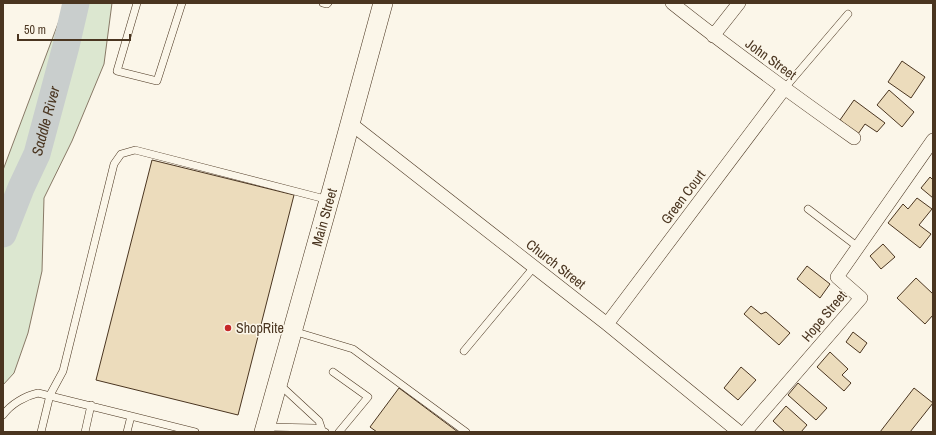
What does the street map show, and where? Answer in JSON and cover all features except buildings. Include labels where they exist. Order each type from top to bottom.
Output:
[{"type":"main road","name":"Main Street","points":[[265,430],[330,200],[383,3]]},
{"type":"street","name":"John Street","points":[[672,3],[713,36],[784,89],[854,138]]},
{"type":"street","points":[[713,36],[739,3]]},
{"type":"street","name":"Green Court","points":[[607,324],[784,89]]},
{"type":"street","name":"Church Street","points":[[350,123],[607,324],[739,432]]},
{"type":"street","name":"Hope Street","points":[[745,432],[861,298],[837,277],[932,144]]},
{"type":"lane","points":[[137,3],[117,71],[157,81],[182,3]]},
{"type":"lane","points":[[323,3],[328,3]]},
{"type":"lane","points":[[784,89],[848,14]]},
{"type":"lane","points":[[41,432],[50,395],[63,371],[114,164],[121,154],[135,150],[330,200]]},
{"type":"lane","points":[[808,209],[858,247]]},
{"type":"lane","points":[[464,350],[534,267]]},
{"type":"lane","points":[[292,331],[353,348],[466,432]]},
{"type":"lane","points":[[333,372],[368,397],[339,432]]},
{"type":"lane","points":[[278,383],[319,421],[324,431]]},
{"type":"lane","points":[[3,415],[28,395],[38,393],[92,405],[173,429],[195,432]]},
{"type":"lane","points":[[85,432],[92,405]]},
{"type":"lane","points":[[127,432],[131,416]]},
{"type":"lane","points":[[265,430],[308,427],[324,431]]},
{"type":"green space","points":[[64,3],[112,3],[104,64],[72,141],[44,198],[42,271],[28,333],[14,373],[3,385],[3,170],[65,5]]},
{"type":"waterway","name":"Saddle River","points":[[3,234],[21,188],[37,154],[76,3]]},
{"type":"place","name":"ShopRite","points":[[228,328]]}]
